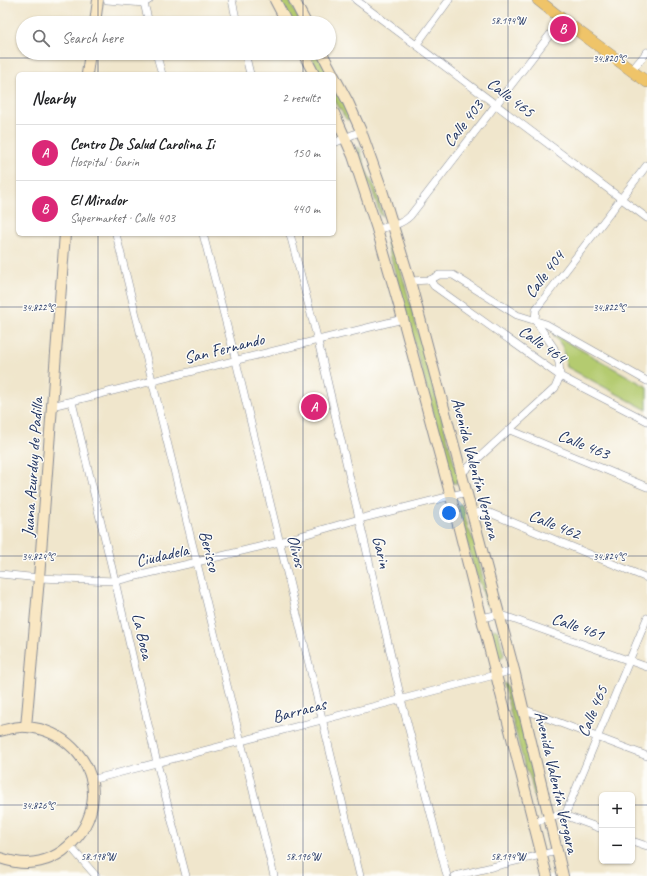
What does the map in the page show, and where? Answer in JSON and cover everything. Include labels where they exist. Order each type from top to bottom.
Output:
[{"type":"main road","points":[[539,0],[562,19],[646,80]]},
{"type":"street","points":[[96,16],[98,0]]},
{"type":"street","points":[[107,0],[146,1],[148,16]]},
{"type":"street","points":[[232,0],[235,16]]},
{"type":"street","points":[[275,0],[283,16]]},
{"type":"street","points":[[294,0],[302,16]]},
{"type":"street","name":"Calle 465","points":[[356,0],[417,44],[647,218]]},
{"type":"street","points":[[417,44],[449,0]]},
{"type":"street","name":"Calle 403","points":[[377,229],[392,226],[404,221],[410,216],[562,19]]},
{"type":"street","points":[[632,70],[647,52]]},
{"type":"street","points":[[87,72],[89,60]]},
{"type":"street","points":[[158,60],[161,72]]},
{"type":"street","points":[[247,60],[250,72]]},
{"type":"street","points":[[307,60],[313,72]]},
{"type":"street","name":"Avenida Valentín Vergara","points":[[326,60],[332,72]]},
{"type":"street","name":"Avenida Valentín Vergara","points":[[336,79],[361,131],[381,187],[410,281],[514,670],[563,876]]},
{"type":"street","name":"Avenida Valentín Vergara","points":[[336,117],[353,156],[377,229],[403,319],[451,497],[547,876]]},
{"type":"street","points":[[336,142],[361,131]]},
{"type":"street","name":"Calle 404","points":[[560,376],[559,364],[554,348],[535,320],[536,309],[647,165]]},
{"type":"street","name":"Juana Azurduy de Padilla","points":[[26,727],[39,578],[65,236]]},
{"type":"street","name":"Berisso","points":[[116,236],[274,876]]},
{"type":"street","name":"Olivos","points":[[204,236],[236,361],[360,876]]},
{"type":"street","name":"Garin","points":[[291,236],[318,341],[401,699],[447,876]]},
{"type":"street","name":"Calle 464","points":[[410,281],[430,280],[439,275],[453,275],[517,315],[546,324],[647,382]]},
{"type":"street","name":"Calle 464","points":[[430,280],[434,286],[560,376],[647,420]]},
{"type":"street","name":"San Fernando","points":[[52,406],[403,319]]},
{"type":"street","points":[[462,473],[555,388],[560,376]]},
{"type":"street","name":"La Boca","points":[[72,402],[116,581],[157,763],[186,876]]},
{"type":"street","name":"Calle 463","points":[[510,430],[647,487]]},
{"type":"street","name":"Ciudadela","points":[[0,574],[39,578],[116,581],[279,542],[359,519],[467,492]]},
{"type":"street","name":"Calle 462","points":[[472,514],[481,512],[490,513],[647,578]]},
{"type":"street","points":[[482,618],[499,614]]},
{"type":"street","name":"Calle 461","points":[[499,614],[647,667]]},
{"type":"street","name":"Calle 465","points":[[565,815],[647,618]]},
{"type":"street","name":"Barracas","points":[[91,780],[514,670]]},
{"type":"street","points":[[523,709],[647,756]]},
{"type":"street","points":[[0,731],[26,727],[44,730],[60,737],[74,748],[85,763],[91,780],[93,795],[91,809],[83,829],[70,846],[57,855],[28,863],[13,862],[0,858]]},
{"type":"street","points":[[533,822],[556,814],[565,815],[599,828]]},
{"type":"street","points":[[635,842],[647,846]]},
{"type":"street","points":[[70,846],[96,876]]},
{"type":"street","points":[[455,876],[557,851]]},
{"type":"green space","points":[[279,0],[289,0],[297,16],[288,16]]},
{"type":"green space","points":[[313,60],[321,60],[328,72],[319,72]]},
{"type":"green space","points":[[336,88],[351,116],[348,120],[336,102]]},
{"type":"green space","points":[[357,147],[360,148],[366,171],[376,189],[383,216],[380,215],[373,192],[366,180]]},
{"type":"green space","points":[[387,236],[390,236],[393,241],[458,477],[457,483],[453,483],[452,481],[387,243]]},
{"type":"green space","points":[[553,334],[647,387],[647,410],[567,367],[562,346]]},
{"type":"green space","points":[[460,504],[463,506],[468,528],[474,541],[490,607],[487,607],[481,585],[474,569],[458,507]]},
{"type":"green space","points":[[494,629],[498,631],[504,655],[501,659],[498,657],[492,633]]},
{"type":"green space","points":[[503,684],[506,684],[514,711],[522,727],[539,802],[538,804],[536,803],[530,777],[524,764]]},
{"type":"place","name":"El Mirador","points":[[563,29]]},
{"type":"place","name":"Centro De Salud Carolina Ii","points":[[314,407]]}]
